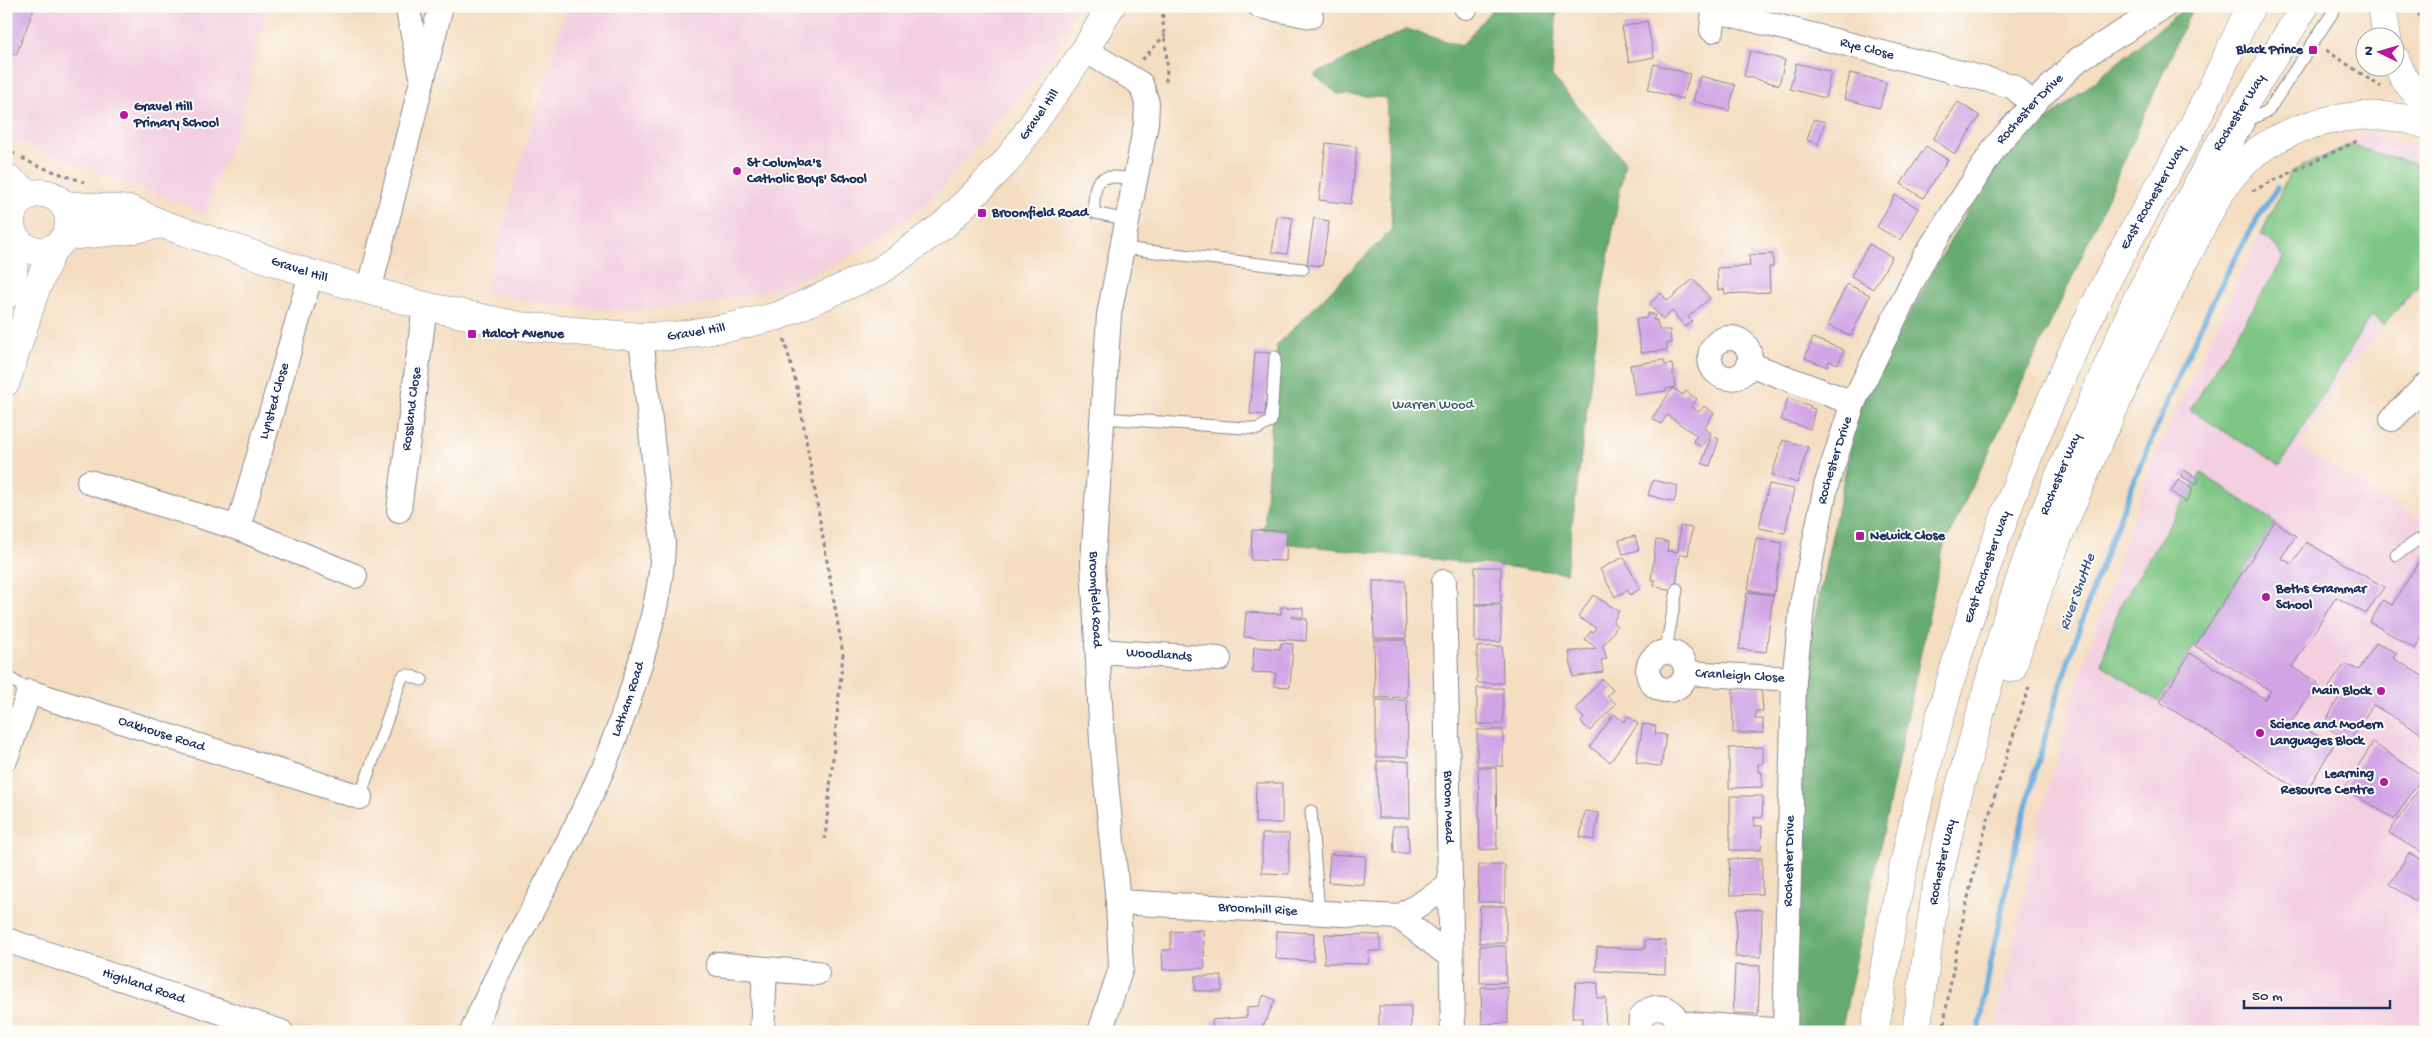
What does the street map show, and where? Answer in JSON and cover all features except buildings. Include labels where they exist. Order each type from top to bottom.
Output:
[{"type":"main road","name":"Gravel Hill","points":[[64,205],[131,210],[162,224],[311,274],[426,306],[519,326],[641,337],[675,336],[778,316],[880,271],[945,224],[1007,161],[1085,50],[1111,6]]},
{"type":"main road","points":[[2189,133],[2251,6]]},
{"type":"main road","points":[[2189,133],[2270,6]]},
{"type":"main road","name":"Rochester Way","points":[[1924,984],[1936,889],[1962,778],[2007,618],[2055,487],[2135,303],[2216,150],[2305,6]]},
{"type":"main road","points":[[2382,6],[2385,28]]},
{"type":"main road","points":[[2404,78],[2426,105]]},
{"type":"main road","points":[[1916,1032],[1924,984],[1993,730],[2030,608],[2078,487],[2159,308],[2224,187],[2247,160],[2275,138],[2321,121],[2391,116],[2410,118],[2426,125]]},
{"type":"main road","name":"East Rochester Way","points":[[1874,1032],[1901,880],[1931,753],[1973,610],[2015,491],[2056,392],[2100,294],[2189,133]]},
{"type":"main road","points":[[6,177],[30,195]]},
{"type":"main road","points":[[6,295],[14,272],[11,225],[17,205],[30,195],[45,193],[52,195],[64,205],[70,220],[34,294],[6,382]]},
{"type":"main road","name":"Gravel Hill","points":[[60,242],[162,224]]},
{"type":"main road","points":[[11,225],[31,250],[41,252],[60,242]]},
{"type":"street","points":[[407,6],[422,76]]},
{"type":"street","points":[[369,291],[441,6]]},
{"type":"street","points":[[1260,6],[1311,16]]},
{"type":"street","name":"Rochester Drive","points":[[1785,1031],[1794,679],[1803,599],[1826,486],[1853,403],[1924,258],[1996,146],[2033,104],[2079,59],[2165,6]]},
{"type":"street","name":"Rye Close","points":[[1712,30],[1714,10],[2012,86],[2033,104]]},
{"type":"street","name":"Broomfield Road","points":[[1085,50],[1141,84],[1147,103],[1135,179],[1109,315],[1093,563],[1099,651],[1102,742],[1118,902],[1121,968],[1100,1032]]},
{"type":"street","name":"Lynsted Close","points":[[238,528],[311,274]]},
{"type":"street","name":"Rossland Close","points":[[399,510],[426,306]]},
{"type":"street","name":"Latham Road","points":[[472,1032],[490,989],[574,830],[599,776],[633,688],[656,610],[662,576],[663,542],[641,337]]},
{"type":"street","points":[[1749,364],[1853,403]]},
{"type":"street","points":[[2392,419],[2426,384]]},
{"type":"street","points":[[89,482],[238,528],[355,576]]},
{"type":"street","name":"Broom Mead","points":[[1444,582],[1453,1032]]},
{"type":"street","name":"Woodlands","points":[[1099,651],[1219,659]]},
{"type":"street","name":"Cranleigh Close","points":[[1666,652],[1681,658],[1686,673],[1681,684],[1676,688],[1665,690],[1654,684],[1649,674],[1651,662],[1660,654],[1666,652]]},
{"type":"street","name":"Cranleigh Close","points":[[1686,673],[1794,679]]},
{"type":"street","points":[[8,749],[29,692]]},
{"type":"street","name":"Oakhouse Road","points":[[29,692],[360,797]]},
{"type":"street","points":[[1451,885],[1399,917],[1451,957]]},
{"type":"street","name":"Broomhill Rise","points":[[1118,902],[1399,917]]},
{"type":"street","name":"Highland Road","points":[[6,940],[280,1032]]},
{"type":"street","points":[[718,964],[817,973]]},
{"type":"street","points":[[762,1032],[765,969]]},
{"type":"street","points":[[1640,1032],[1641,1017],[1650,1008],[1664,1007],[1675,1016],[1677,1028],[1785,1031]]},
{"type":"lane","points":[[2078,487],[2119,378],[2182,246],[2251,119],[2268,111],[2337,6]]},
{"type":"lane","points":[[1127,220],[1095,212],[1095,184],[1104,176],[1135,179]]},
{"type":"lane","points":[[1122,248],[1303,269]]},
{"type":"lane","points":[[1103,418],[1258,429],[1271,420],[1275,357]]},
{"type":"lane","points":[[2396,555],[2418,540],[2426,538]]},
{"type":"lane","points":[[1666,652],[1669,625],[1675,609],[1677,588]]},
{"type":"lane","points":[[6,675],[29,692]]},
{"type":"lane","points":[[360,797],[403,676],[408,675],[422,680]]},
{"type":"lane","points":[[1311,811],[1319,913]]},
{"type":"path","points":[[1163,6],[1168,73],[1164,87]]},
{"type":"path","points":[[2416,6],[2426,33]]},
{"type":"path","points":[[1140,63],[1166,34]]},
{"type":"path","points":[[2314,42],[2383,89]]},
{"type":"path","points":[[2249,192],[2357,141]]},
{"type":"path","points":[[6,150],[35,165],[86,182]]},
{"type":"path","points":[[778,316],[796,387],[843,654],[825,839]]},
{"type":"path","points":[[1944,1032],[1972,878],[2006,754],[2031,680]]},
{"type":"shaded area","name":"Gravel Hill Primary School","points":[[6,6],[267,6],[252,65],[249,92],[232,144],[216,178],[206,213],[6,138]]},
{"type":"shaded area","name":"St Columba's Catholic Boys' School","points":[[566,6],[1075,6],[1059,45],[1017,102],[971,151],[939,191],[900,225],[843,260],[779,288],[708,303],[633,311],[551,305],[484,292]]},
{"type":"shaded area","name":"Beths Grammar School","points":[[2369,133],[2426,154],[2426,282],[2384,325],[2344,373],[2300,447],[2417,519],[2426,505],[2426,1032],[1995,1032],[2040,819],[2080,675],[2153,459],[2290,172]]},
{"type":"green space","name":"Warren Wood","points":[[1495,6],[1557,6],[1552,76],[1625,162],[1602,291],[1566,573],[1263,541],[1277,345],[1392,229],[1386,98],[1338,94],[1314,75],[1407,29],[1461,46]]},
{"type":"green space","points":[[2187,6],[2193,6],[2071,280],[1943,548],[1841,1032],[1787,1032],[1801,682],[1860,402],[1994,163]]},
{"type":"green space","points":[[2349,145],[2426,167],[2426,275],[2384,325],[2371,315],[2280,466],[2190,410],[2284,258],[2277,248],[2261,234],[2290,172]]},
{"type":"green space","points":[[2201,473],[2275,522],[2158,702],[2101,664],[2119,607]]},
{"type":"waterway","name":"River Shuttle","points":[[1979,1032],[2009,876],[2028,799],[2072,648],[2098,574],[2170,396],[2211,304],[2242,245],[2277,188]]},
{"type":"place","name":"Black Prince","points":[[2313,50]]},
{"type":"place","name":"Gravel Hill Primary School","points":[[124,115]]},
{"type":"place","name":"St Columba's Catholic Boys' School","points":[[737,171]]},
{"type":"place","name":"Broomfield Road","points":[[982,213]]},
{"type":"place","name":"Halcot Avenue","points":[[472,334]]},
{"type":"place","name":"Newick Close","points":[[1860,536]]},
{"type":"place","name":"Beths Grammar School","points":[[2266,597]]},
{"type":"place","name":"Main Block","points":[[2381,691]]},
{"type":"place","name":"Science and Modern Languages Block","points":[[2260,733]]},
{"type":"place","name":"Learning Resource Centre","points":[[2384,782]]}]
